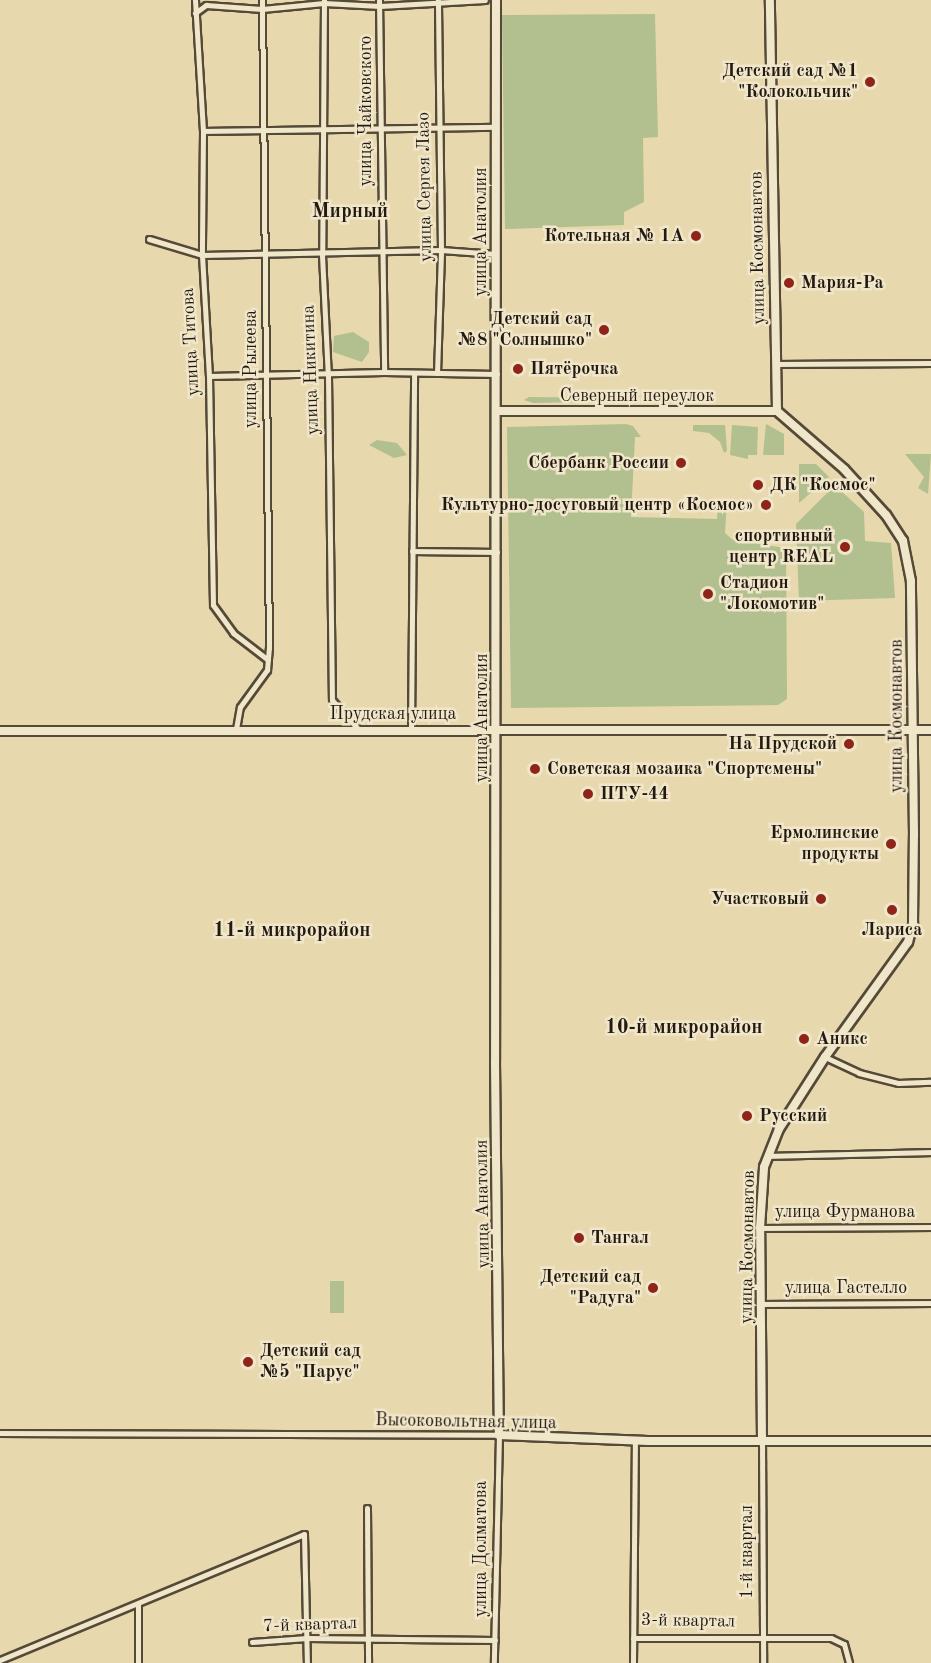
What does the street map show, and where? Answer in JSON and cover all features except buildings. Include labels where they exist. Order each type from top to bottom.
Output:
[{"type":"street","name":"улица Титова","points":[[195,0],[202,131],[202,255],[209,376],[213,605],[233,633],[268,660]]},
{"type":"street","name":"улица Рылеева","points":[[236,729],[240,707],[262,678],[268,660],[267,256],[262,0]]},
{"type":"street","points":[[195,13],[206,5],[262,9],[324,2],[485,0]]},
{"type":"street","name":"улица Анатолия","points":[[496,0],[498,729],[495,1062],[499,1435]]},
{"type":"street","name":"улица Космонавтов","points":[[762,1441],[760,1228],[767,1156],[779,1129],[825,1057],[895,964],[910,938],[913,730],[910,581],[903,541],[886,515],[844,470],[777,411],[771,0]]},
{"type":"street","name":"улица Сергея Лазо","points":[[437,373],[441,250],[438,1]]},
{"type":"street","name":"улица Никитина","points":[[324,2],[322,255],[328,376],[332,700],[358,729]]},
{"type":"street","name":"улица Чайковского","points":[[380,3],[384,372]]},
{"type":"street","points":[[202,131],[496,127]]},
{"type":"street","points":[[148,239],[202,255],[322,255],[441,250],[496,254]]},
{"type":"street","points":[[776,364],[931,363]]},
{"type":"street","points":[[209,376],[266,373],[328,376],[384,372],[414,375],[497,374]]},
{"type":"street","points":[[411,730],[414,375]]},
{"type":"street","name":"Северный переулок","points":[[497,411],[777,411]]},
{"type":"street","points":[[411,551],[497,552]]},
{"type":"street","name":"Прудская улица","points":[[0,731],[931,730]]},
{"type":"street","points":[[825,1057],[859,1073],[898,1083],[931,1082]]},
{"type":"street","points":[[767,1156],[931,1152]]},
{"type":"street","name":"улица Фурманова","points":[[760,1228],[931,1227]]},
{"type":"street","name":"улица Гастелло","points":[[761,1304],[931,1302]]},
{"type":"street","name":"Высоковольтная улица","points":[[0,1433],[499,1435],[635,1440],[931,1441]]},
{"type":"street","name":"улица Долматова","points":[[494,1663],[499,1435]]},
{"type":"street","name":"3-й квартал","points":[[635,1440],[633,1638],[761,1636],[831,1638],[844,1644],[849,1663]]},
{"type":"street","name":"1-й квартал","points":[[762,1441],[761,1636],[763,1663]]},
{"type":"street","points":[[367,1508],[368,1639]]},
{"type":"street","points":[[0,1660],[138,1605],[304,1534],[308,1663]]},
{"type":"street","points":[[138,1605],[138,1663]]},
{"type":"street","name":"7-й квартал","points":[[252,1642],[307,1638],[495,1640]]},
{"type":"street","points":[[633,1638],[633,1663]]},
{"type":"street","name":"7-й квартал","points":[[368,1639],[368,1663]]},
{"type":"green space","points":[[655,14],[658,137],[643,138],[644,202],[624,212],[624,225],[505,229],[502,15]]},
{"type":"green space","points":[[353,332],[369,342],[369,352],[362,362],[333,352],[334,336]]},
{"type":"green space","points":[[529,397],[631,398],[632,401],[533,403],[524,400]]},
{"type":"green space","points":[[626,424],[633,426],[641,437],[635,437],[631,517],[717,519],[718,501],[727,501],[725,533],[733,540],[786,548],[787,699],[778,705],[511,708],[507,427]]},
{"type":"green space","points":[[766,424],[784,434],[784,455],[763,455]]},
{"type":"green space","points":[[693,425],[725,425],[727,451],[724,453],[720,442],[709,433],[693,431]]},
{"type":"green space","points":[[732,425],[758,427],[757,455],[748,455],[748,459],[730,455]]},
{"type":"green space","points":[[377,440],[397,443],[407,455],[394,458],[369,445]]},
{"type":"green space","points":[[905,454],[931,454],[928,494],[918,488],[924,477]]},
{"type":"green space","points":[[799,464],[816,464],[829,477],[799,503]]},
{"type":"green space","name":"спортивный центр REAL","points":[[831,489],[840,490],[864,512],[865,541],[891,543],[895,598],[799,601],[796,524]]},
{"type":"green space","points":[[330,1281],[344,1281],[344,1313],[330,1313]]},
{"type":"place","name":"Детский сад №1 \"Колокольчик\"","points":[[870,82]]},
{"type":"place","name":"Котельная № 1А","points":[[696,236]]},
{"type":"place","name":"Мария-Ра","points":[[789,283]]},
{"type":"place","name":"Детский сад №8 \"Солнышко\"","points":[[604,330]]},
{"type":"place","name":"Пятёрочка","points":[[518,369]]},
{"type":"place","name":"Сбербанк России","points":[[681,463]]},
{"type":"place","name":"ДК \"Космос\"","points":[[758,485]]},
{"type":"place","name":"Культурно-досуговый центр «Космос»","points":[[766,505]]},
{"type":"place","name":"спортивный центр REAL","points":[[845,547]]},
{"type":"place","name":"Стадион \"Локомотив\"","points":[[708,594]]},
{"type":"place","name":"На Прудской","points":[[849,744]]},
{"type":"place","name":"Советская мозаика \"Спортсмены\"","points":[[535,769]]},
{"type":"place","name":"ПТУ-44","points":[[588,794]]},
{"type":"place","name":"Ермолинские продукты","points":[[891,844]]},
{"type":"place","name":"Участковый","points":[[821,899]]},
{"type":"place","name":"Лариса","points":[[892,910]]},
{"type":"place","name":"Аникс","points":[[804,1039]]},
{"type":"place","name":"Русский","points":[[747,1116]]},
{"type":"place","name":"Тангал","points":[[579,1238]]},
{"type":"place","name":"Детский сад \"Радуга\"","points":[[653,1288]]},
{"type":"place","name":"Детский сад №5 \"Парус\"","points":[[248,1362]]},
{"type":"district","name":"Мирный","points":[[350,212]]},
{"type":"district","name":"11-й микрорайон","points":[[292,931]]},
{"type":"district","name":"10-й микрорайон","points":[[684,1028]]}]
